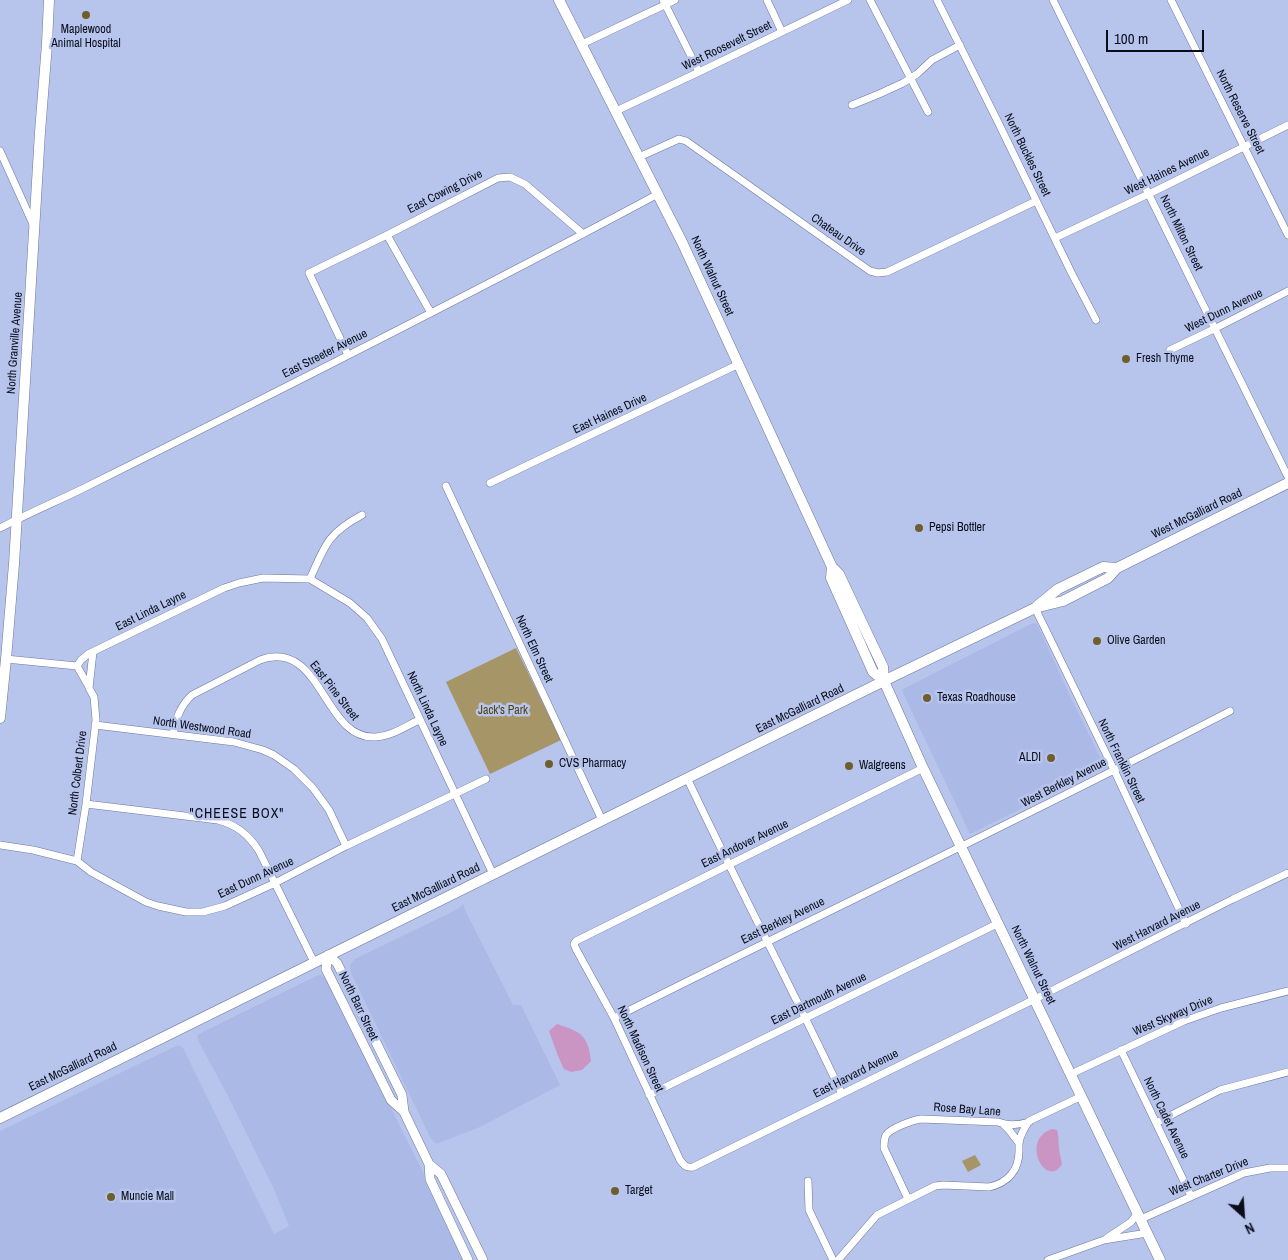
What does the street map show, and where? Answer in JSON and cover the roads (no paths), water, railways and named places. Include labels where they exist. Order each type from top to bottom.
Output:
[{"type":"main road","name":"North Granville Avenue","points":[[0,718],[16,520],[49,0]]},
{"type":"main road","name":"North Walnut Street","points":[[559,0],[682,242],[832,567],[832,578],[873,672],[884,681],[923,768],[1160,1260]]},
{"type":"main road","name":"West McGalliard Road","points":[[884,681],[1035,608],[1058,589],[1102,567],[1117,568],[1288,483]]},
{"type":"main road","name":"East McGalliard Road","points":[[0,1118],[884,681]]},
{"type":"street","points":[[582,44],[664,2],[675,0]]},
{"type":"street","points":[[767,0],[782,32]]},
{"type":"street","name":"West Roosevelt Street","points":[[616,111],[848,0]]},
{"type":"street","points":[[870,0],[928,112]]},
{"type":"street","name":"North Buckles Street","points":[[937,0],[1096,320]]},
{"type":"street","name":"North Milton Street","points":[[1053,0],[1288,476]]},
{"type":"street","name":"North Reserve Street","points":[[1171,0],[1288,235]]},
{"type":"street","points":[[664,2],[699,72]]},
{"type":"street","points":[[852,105],[880,94],[911,78],[932,60],[960,45]]},
{"type":"street","name":"West Haines Avenue","points":[[1055,238],[1288,126]]},
{"type":"street","name":"Chateau Drive","points":[[639,157],[679,139],[686,141],[870,272],[878,273],[887,272],[1036,201]]},
{"type":"street","points":[[0,151],[34,226]]},
{"type":"street","name":"East Cowing Drive","points":[[348,354],[309,273],[494,179],[502,177],[510,177],[525,184],[583,234]]},
{"type":"street","name":"East Streeter Avenue","points":[[0,528],[78,491],[431,313],[658,194]]},
{"type":"street","points":[[387,235],[431,313]]},
{"type":"street","name":"West Dunn Avenue","points":[[1170,350],[1288,291]]},
{"type":"street","name":"East Haines Drive","points":[[490,483],[739,364]]},
{"type":"street","name":"North Elm Street","points":[[446,486],[602,820]]},
{"type":"street","points":[[310,579],[328,540],[340,528],[362,515]]},
{"type":"street","name":"East Linda Layne","points":[[77,666],[92,652],[224,588],[263,578],[310,579]]},
{"type":"street","name":"North Linda Layne","points":[[310,579],[350,603],[377,630],[493,874]]},
{"type":"street","name":"North Franklin Street","points":[[1035,608],[1186,924]]},
{"type":"street","name":"North Colbert Drive","points":[[89,688],[92,652]]},
{"type":"street","name":"East Pine Street","points":[[173,734],[178,714],[186,700],[192,695],[260,660],[272,657],[289,659],[304,668],[343,723],[360,735],[369,737],[385,736],[419,720]]},
{"type":"street","points":[[6,659],[77,666]]},
{"type":"street","name":"North Colbert Drive","points":[[77,666],[92,694],[96,714],[86,804],[77,861]]},
{"type":"street","name":"West Berkley Avenue","points":[[962,847],[1230,711]]},
{"type":"street","name":"North Westwood Road","points":[[95,725],[241,743],[263,750],[282,760],[314,788],[329,810],[346,846]]},
{"type":"street","name":"East Andover Avenue","points":[[576,941],[923,768]]},
{"type":"street","name":"East Dunn Avenue","points":[[0,845],[33,850],[77,861],[90,872],[134,897],[158,906],[186,912],[203,912],[225,906],[275,883],[486,778]]},
{"type":"street","points":[[688,778],[842,1094]]},
{"type":"street","points":[[86,804],[218,820],[231,824],[246,834],[259,851],[314,962]]},
{"type":"street","name":"East Berkley Avenue","points":[[614,1018],[768,940],[962,847]]},
{"type":"street","name":"West Harvard Avenue","points":[[1035,999],[1288,873]]},
{"type":"street","name":"East Dartmouth Avenue","points":[[649,1095],[999,923]]},
{"type":"street","name":"North Madison Street","points":[[576,941],[574,944],[576,949],[614,1018],[680,1160],[687,1167]]},
{"type":"street","name":"North Barr Street","points":[[328,955],[326,969],[391,1100],[404,1112],[429,1164],[430,1179],[468,1260]]},
{"type":"street","name":"West Skyway Drive","points":[[1071,1074],[1194,1017],[1288,991]]},
{"type":"street","name":"East Harvard Avenue","points":[[687,1167],[693,1166],[1035,999]]},
{"type":"street","name":"North Cadet Avenue","points":[[1121,1050],[1191,1196]]},
{"type":"street","points":[[1156,1123],[1220,1090],[1288,1072]]},
{"type":"street","points":[[838,1260],[874,1217],[908,1199],[938,1185],[989,1187],[1000,1184],[1010,1177],[1015,1170],[1019,1143],[1024,1128],[1030,1122],[1082,1096]]},
{"type":"street","name":"Rose Bay Lane","points":[[908,1199],[884,1148],[885,1138],[890,1132],[921,1118],[998,1122],[1003,1124],[1030,1122]]},
{"type":"street","points":[[1003,1124],[1019,1143]]},
{"type":"street","name":"North Barr Street","points":[[429,1164],[440,1174],[483,1260]]},
{"type":"street","name":"West Charter Drive","points":[[1104,1240],[1139,1216],[1244,1173],[1270,1168],[1288,1168]]},
{"type":"street","points":[[808,1181],[809,1210],[833,1260]]},
{"type":"street","points":[[1048,1260],[1104,1240],[1147,1234]]},
{"type":"place","name":"Maplewood Animal Hospital","points":[[86,15]]},
{"type":"place","name":"Fresh Thyme","points":[[1126,359]]},
{"type":"place","name":"Pepsi Bottler","points":[[919,528]]},
{"type":"place","name":"Olive Garden","points":[[1097,641]]},
{"type":"place","name":"Texas Roadhouse","points":[[927,698]]},
{"type":"place","name":"ALDI","points":[[1051,758]]},
{"type":"place","name":"CVS Pharmacy","points":[[549,764]]},
{"type":"place","name":"Walgreens","points":[[849,766]]},
{"type":"place","name":"Target","points":[[615,1191]]},
{"type":"place","name":"Muncie Mall","points":[[111,1197]]},
{"type":"district","name":"\"CHEESE BOX\"","points":[[237,814]]},
{"type":"park label","name":"Jack's Park","points":[[503,711]]}]
